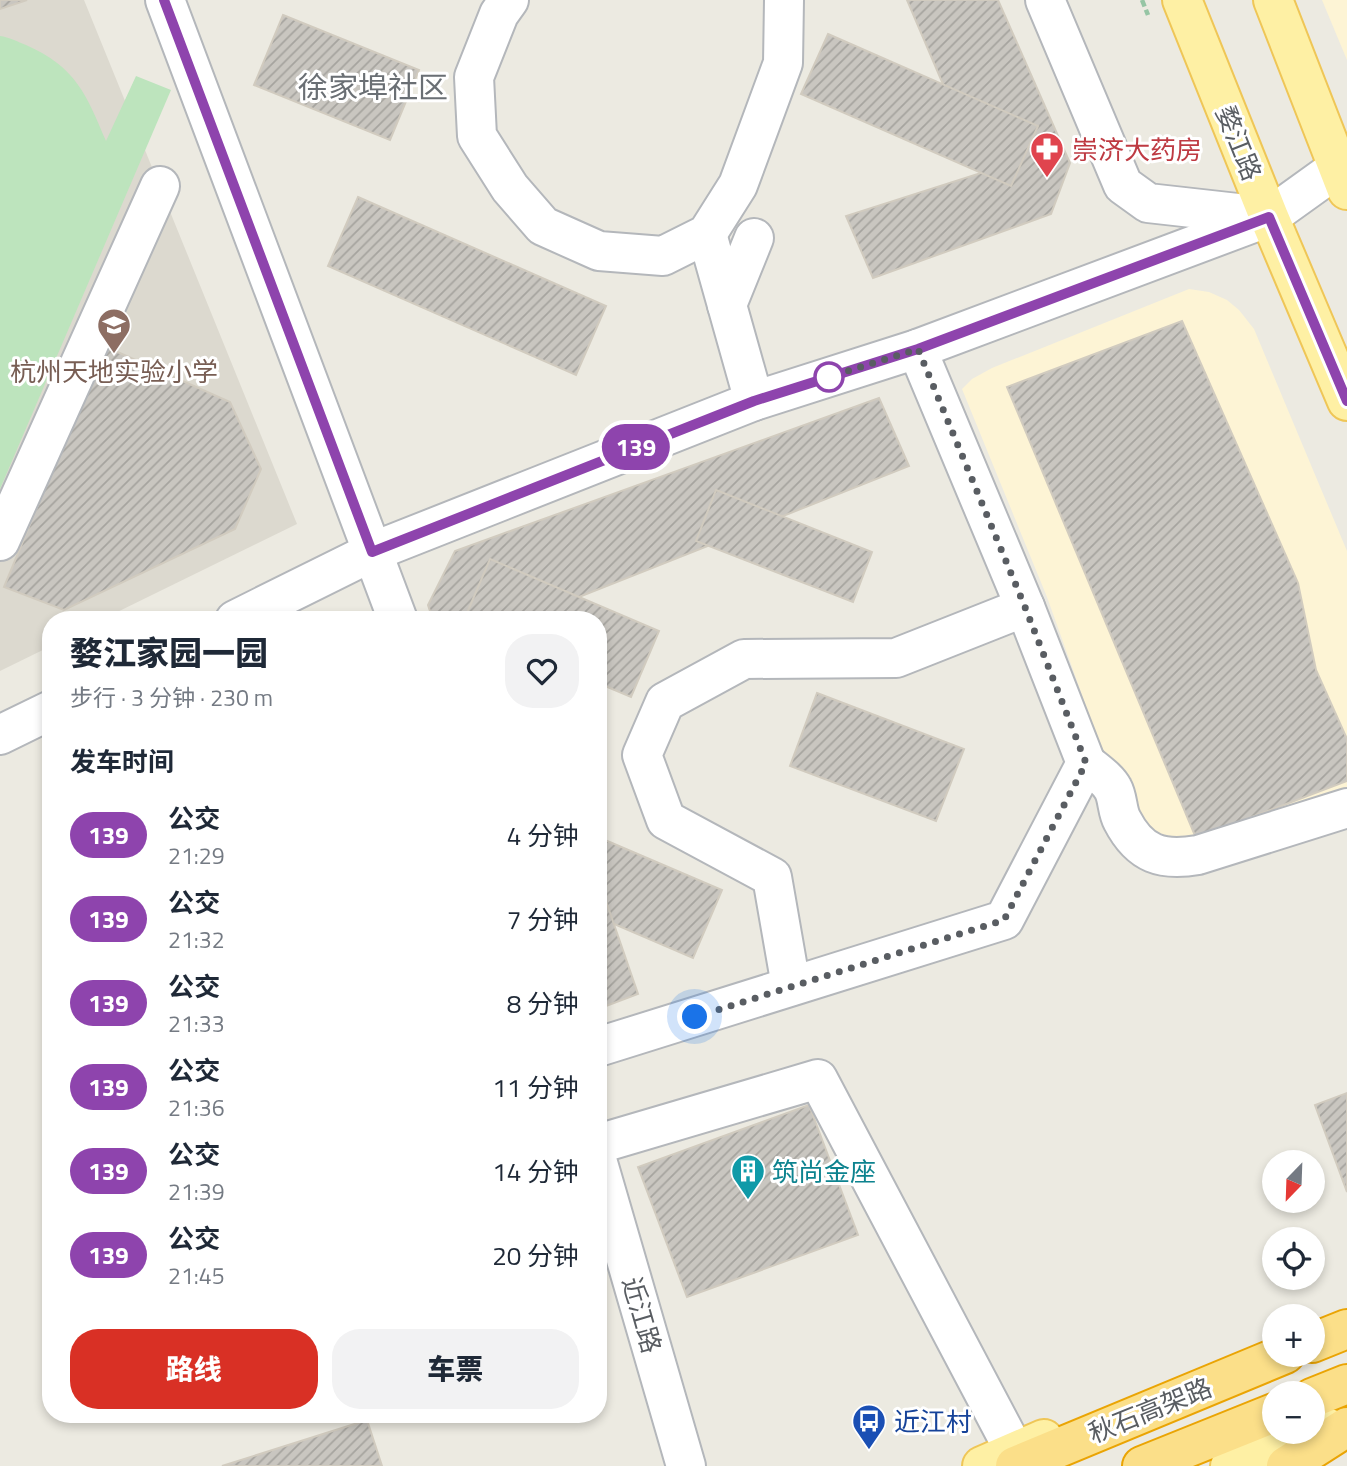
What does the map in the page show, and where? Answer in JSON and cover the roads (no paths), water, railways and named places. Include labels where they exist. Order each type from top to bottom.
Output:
[{"type":"highway","points":[[1325,1338],[1347,1329]]},
{"type":"highway","name":"秋石高架路","points":[[1004,1461],[1262,1363]]},
{"type":"highway","points":[[1325,1393],[1347,1384]]},
{"type":"highway","name":"秋石高架路","points":[[1142,1466],[1262,1418]]},
{"type":"highway","points":[[1286,1466],[1347,1427]]},
{"type":"main road","name":"婺江路","points":[[1182,0],[1269,217],[1347,401]]},
{"type":"main road","points":[[1273,0],[1344,172]]},
{"type":"main road","points":[[1325,1317],[1347,1308]]},
{"type":"main road","points":[[1004,1461],[1262,1345]]},
{"type":"main road","points":[[1230,1466],[1347,1421]]},
{"type":"street","points":[[164,0],[395,611]]},
{"type":"street","points":[[509,0],[499,14],[474,77],[477,136],[510,188],[543,226],[599,251],[663,256],[707,234],[738,185],[783,64],[786,15],[784,0]]},
{"type":"street","points":[[1045,0],[1123,185],[1148,203],[1269,217]]},
{"type":"street","points":[[253,611],[372,552],[754,401],[918,349],[1269,217],[1344,172]]},
{"type":"street","points":[[0,541],[160,186]]},
{"type":"street","points":[[707,234],[754,401]]},
{"type":"street","points":[[727,305],[754,238]]},
{"type":"street","points":[[918,349],[1025,607],[1086,763],[1112,788],[1121,820],[1139,845],[1160,857],[1181,858],[1198,855],[1347,808]]},
{"type":"street","points":[[791,986],[772,877],[666,820],[642,755],[665,702],[744,659],[896,658],[1025,607]]},
{"type":"street","points":[[0,735],[42,714]]},
{"type":"street","points":[[607,1044],[1004,920],[1086,763]]},
{"type":"street","points":[[607,1141],[818,1079],[1004,1461]]},
{"type":"street","name":"近江路","points":[[607,1194],[686,1466]]},
{"type":"place","name":"崇济大药房","points":[[1047,179]]},
{"type":"place","name":"杭州天地实验小学","points":[[114,355]]},
{"type":"place","name":"筑尚金座","points":[[748,1201]]},
{"type":"place","name":"近江村","points":[[869,1451]]},
{"type":"district","name":"徐家埠社区","points":[[373,87]]}]
